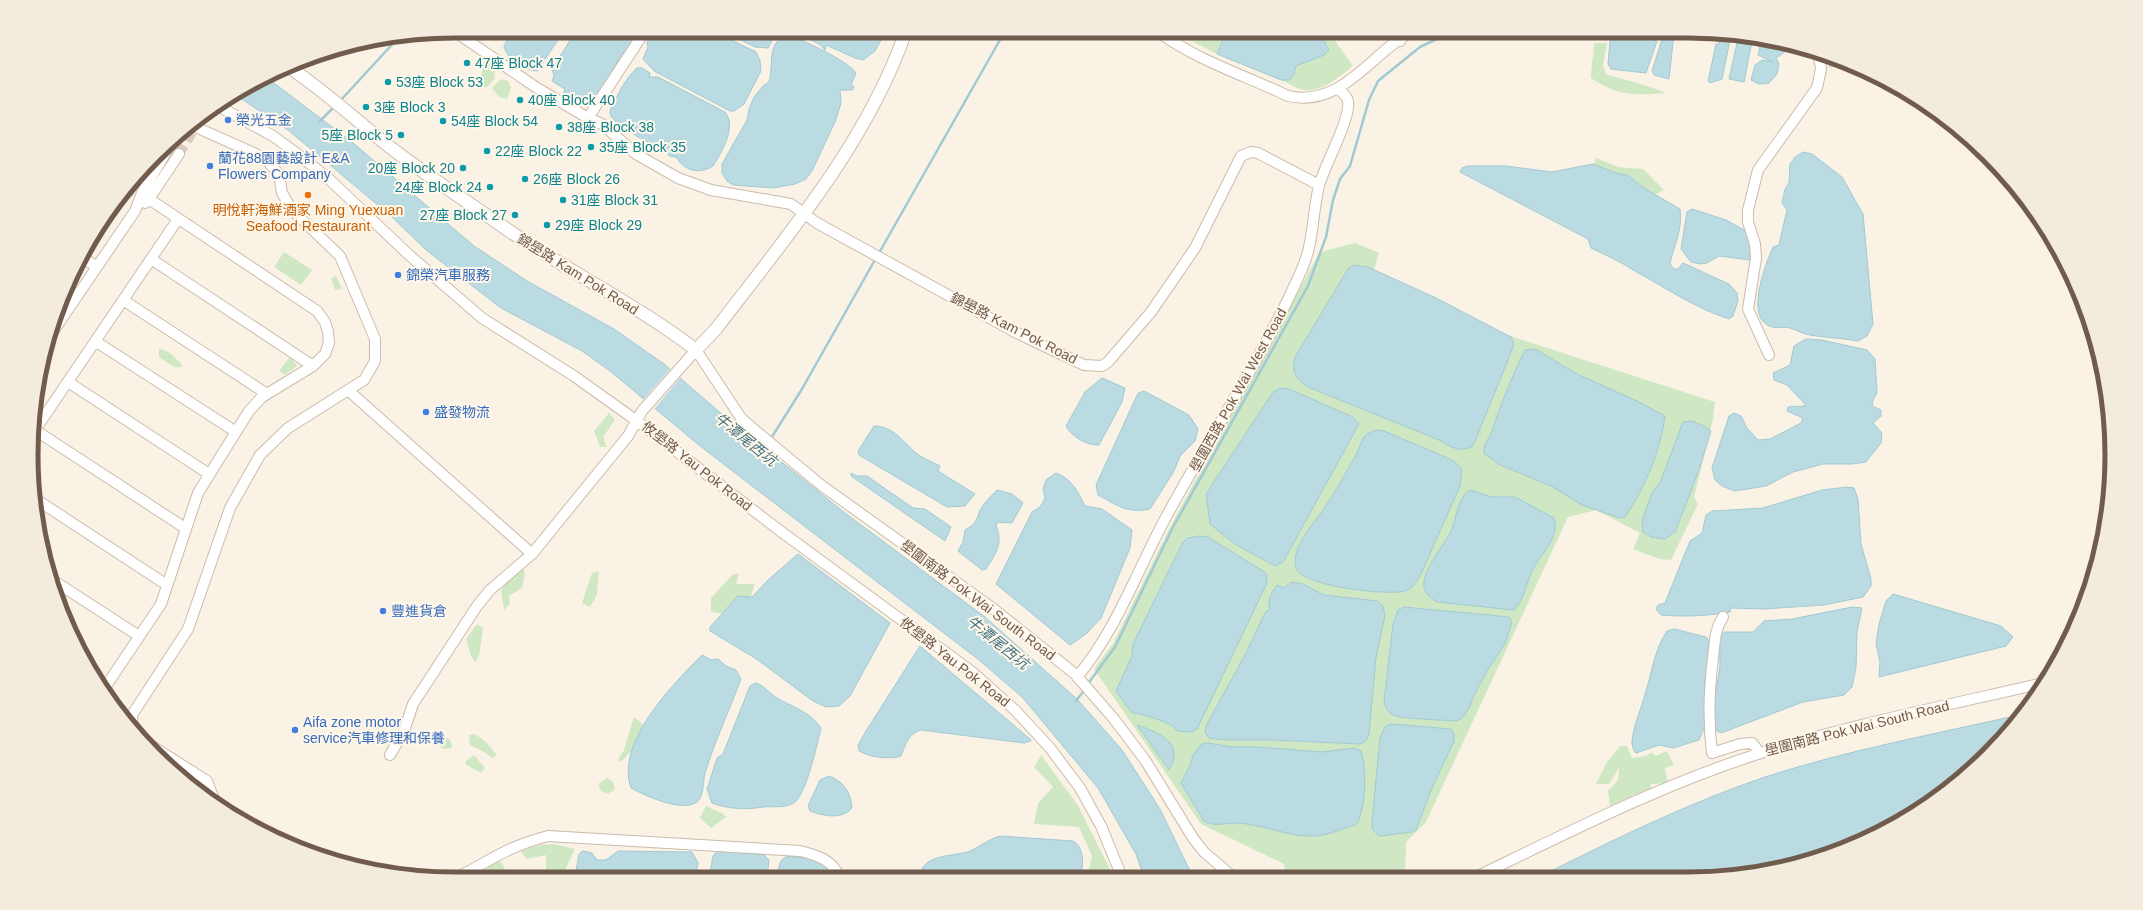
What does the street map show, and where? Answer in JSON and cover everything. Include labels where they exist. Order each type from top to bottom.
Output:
[{"type":"street","points":[[464,38],[537,88],[588,118],[602,124],[636,154],[678,178],[711,190],[740,196],[785,202],[804,212]]},
{"type":"street","points":[[588,118],[640,38]]},
{"type":"street","points":[[390,755],[404,731],[413,704],[451,649],[462,628],[490,590],[532,554],[628,436],[642,412],[689,357],[716,329],[842,160],[882,89],[903,38]]},
{"type":"street","points":[[1166,38],[1176,45],[1197,56],[1288,96],[1300,99],[1315,98],[1338,88],[1404,38]]},
{"type":"street","points":[[1397,38],[1400,41]]},
{"type":"street","points":[[1769,355],[1748,309],[1756,258],[1755,244],[1748,222],[1748,210],[1758,170],[1817,88],[1821,69],[1819,59]]},
{"type":"street","name":"錦壆路 Kam Pok Road","points":[[294,70],[313,83],[392,148],[525,242],[679,337],[689,357]]},
{"type":"street","name":"壆圍西路 Pok Wai West Road","points":[[1078,677],[1111,626],[1166,518],[1260,354],[1302,271],[1311,244],[1319,186],[1345,119],[1348,102],[1344,94],[1338,88]]},
{"type":"street","name":"攸壆路 Yau Pok Road","points":[[222,108],[273,136],[303,158],[330,180],[408,254],[482,318],[574,376],[637,421],[779,530],[971,671],[1015,710],[1050,748],[1080,788],[1102,826],[1120,872]]},
{"type":"street","points":[[133,720],[132,715],[188,629],[225,522],[237,494],[266,447],[280,434],[359,384],[369,374],[375,361],[376,346],[372,332],[340,256],[292,210],[282,193],[279,174],[268,162],[256,154],[199,126]]},
{"type":"street","name":"錦壆路 Kam Pok Road","points":[[804,212],[817,223],[1015,332],[1084,365],[1102,366],[1113,358],[1151,312],[1195,248],[1241,156],[1252,152],[1258,153],[1319,186]]},
{"type":"street","points":[[146,196],[166,154]]},
{"type":"street","points":[[60,322],[135,211],[178,154]]},
{"type":"street","points":[[107,685],[160,604],[198,493],[236,432],[253,406],[267,394],[313,366],[325,354],[328,343],[327,327],[317,311],[178,219],[146,196]]},
{"type":"street","points":[[40,423],[178,219]]},
{"type":"street","points":[[151,259],[313,366]]},
{"type":"street","points":[[87,260],[97,267]]},
{"type":"street","points":[[123,300],[267,394]]},
{"type":"street","points":[[96,341],[236,432]]},
{"type":"street","name":"壆圍南路 Pok Wai South Road","points":[[689,357],[742,418],[821,485],[991,607],[1078,677],[1145,760],[1193,838],[1204,852],[1227,872]]},
{"type":"street","points":[[68,382],[209,474]]},
{"type":"street","points":[[349,391],[532,554]]},
{"type":"street","points":[[39,434],[185,528]]},
{"type":"street","points":[[41,503],[167,585]]},
{"type":"street","points":[[58,584],[139,636]]},
{"type":"street","points":[[1723,617],[1714,635],[1709,685],[1708,712],[1712,753],[1740,744],[1752,743],[1760,753]]},
{"type":"street","name":"壆圍南路 Pok Wai South Road","points":[[1486,872],[1586,823],[1662,790],[1760,753],[1844,729],[2037,684]]},
{"type":"street","points":[[163,753],[207,781],[212,794]]},
{"type":"street","points":[[467,872],[494,857],[532,840],[548,836],[800,851],[822,856],[837,872]]},
{"type":"green space","points":[[1185,38],[1224,38],[1217,54]]},
{"type":"green space","points":[[1322,38],[1333,38],[1353,66],[1337,79],[1325,86],[1312,90],[1305,90],[1281,80],[1290,80],[1294,74],[1295,66],[1324,55],[1328,46]]},
{"type":"green space","points":[[1594,43],[1607,43],[1603,66],[1606,74],[1666,93],[1627,93],[1610,88],[1591,78]]},
{"type":"green space","points":[[486,57],[495,70],[494,80],[486,88],[479,82]]},
{"type":"green space","points":[[1828,62],[1838,66],[1829,68]]},
{"type":"green space","points":[[501,79],[508,81],[511,88],[507,99],[499,97],[492,88]]},
{"type":"green space","points":[[1596,158],[1618,167],[1643,169],[1664,190],[1647,198],[1591,172]]},
{"type":"green space","points":[[1355,243],[1379,253],[1374,270],[1507,335],[1715,402],[1713,419],[1694,497],[1698,504],[1671,560],[1659,559],[1633,549],[1640,533],[1596,510],[1568,517],[1426,822],[1406,842],[1405,872],[1285,872],[1284,864],[1201,824],[1094,669],[1114,642],[1171,525],[1318,255],[1324,251]]},
{"type":"green space","points":[[284,252],[312,270],[301,285],[274,267]]},
{"type":"green space","points":[[336,276],[342,289],[335,290],[331,278]]},
{"type":"green space","points":[[159,349],[165,350],[171,354],[182,364],[182,367],[174,367],[159,357]]},
{"type":"green space","points":[[290,357],[297,366],[285,375],[279,371]]},
{"type":"green space","points":[[609,413],[615,420],[603,437],[607,447],[600,447],[594,431]]},
{"type":"green space","points":[[522,567],[525,573],[522,588],[509,596],[510,604],[504,610],[501,590],[517,569]]},
{"type":"green space","points":[[599,571],[597,595],[590,607],[582,603],[592,573]]},
{"type":"green space","points":[[733,574],[739,574],[736,584],[755,584],[747,607],[735,615],[711,612],[711,598]]},
{"type":"green space","points":[[477,624],[483,628],[479,656],[475,662],[471,656],[466,639]]},
{"type":"green space","points":[[634,717],[646,727],[640,742],[621,762],[618,760],[624,750]]},
{"type":"green space","points":[[440,732],[451,741],[452,748],[443,749],[434,740]]},
{"type":"green space","points":[[475,734],[485,741],[497,755],[492,758],[486,753],[470,745],[469,735]]},
{"type":"green space","points":[[1620,746],[1627,746],[1632,758],[1646,756],[1651,752],[1656,756],[1667,751],[1674,765],[1665,768],[1668,783],[1651,784],[1650,793],[1633,795],[1623,805],[1610,806],[1608,791],[1618,780],[1619,768],[1609,784],[1596,784],[1607,762]]},
{"type":"green space","points":[[474,755],[485,768],[481,773],[465,764],[467,760]]},
{"type":"green space","points":[[1041,755],[1077,804],[1111,872],[1088,872],[1092,856],[1079,827],[1034,824],[1038,803],[1053,787],[1034,767]]},
{"type":"green space","points":[[607,778],[613,782],[615,789],[608,794],[601,791],[598,784]]},
{"type":"green space","points":[[706,806],[722,813],[726,817],[711,828],[700,818]]},
{"type":"green space","points":[[554,844],[575,849],[565,870],[546,872],[546,855],[527,859],[520,851],[540,845]]},
{"type":"green space","points":[[497,858],[504,866],[505,872],[486,872],[485,871]]},
{"type":"green space","points":[[520,870],[531,872],[520,872]]},
{"type":"water","points":[[508,38],[559,38],[537,71],[517,63],[508,55],[504,46]]},
{"type":"water","points":[[572,38],[634,38],[621,55],[598,97],[590,102],[579,102],[572,98],[569,94],[567,97],[563,94],[565,89],[552,81],[554,76],[552,69]]},
{"type":"water","points":[[650,38],[727,38],[756,52],[760,61],[761,71],[744,104],[734,111],[730,111],[654,71],[643,59],[648,47],[647,42]]},
{"type":"water","points":[[737,38],[773,38],[768,48],[755,47]]},
{"type":"water","points":[[795,38],[824,51],[852,68],[856,73],[851,85],[854,87],[852,90],[840,90],[841,103],[835,122],[812,171],[806,179],[795,184],[773,188],[733,185],[727,181],[722,173],[722,164],[747,120],[749,109],[754,97],[763,86],[769,82],[773,49],[780,39]]},
{"type":"water","points":[[809,38],[882,38],[875,51],[863,60],[826,45],[825,50],[818,43]]},
{"type":"water","points":[[1224,38],[1323,38],[1329,50],[1324,55],[1296,66],[1294,74],[1290,80],[1281,80],[1217,54]]},
{"type":"water","points":[[1643,38],[1657,41],[1646,73],[1611,69],[1608,64],[1610,41],[1614,39]]},
{"type":"water","points":[[1662,38],[1673,38],[1669,79],[1654,75],[1652,71]]},
{"type":"water","points":[[1720,40],[1730,41],[1722,79],[1710,83],[1708,81],[1716,44],[1719,44]]},
{"type":"water","points":[[1737,43],[1752,43],[1744,82],[1729,79]]},
{"type":"water","points":[[1760,45],[1784,49],[1783,53],[1776,58],[1779,64],[1777,74],[1769,83],[1759,84],[1751,80],[1755,65],[1762,60],[1773,62],[1758,55]]},
{"type":"water","points":[[637,68],[642,68],[650,73],[649,77],[658,77],[725,112],[728,118],[729,132],[724,146],[713,166],[708,169],[698,171],[688,169],[676,157],[669,155],[662,148],[657,147],[630,132],[616,122],[612,117],[610,111],[613,102],[626,81]]},
{"type":"water","name":"牛潭尾西坑","points":[[271,81],[352,142],[474,246],[527,281],[614,329],[664,364],[724,416],[845,513],[985,617],[1077,699],[1122,750],[1160,809],[1191,872],[1142,872],[1136,854],[1098,788],[1022,697],[979,660],[700,446],[610,371],[582,351],[501,308],[426,250],[391,216],[288,130],[240,98]]},
{"type":"water","points":[[1803,152],[1812,154],[1842,177],[1863,214],[1873,324],[1867,336],[1858,341],[1805,334],[1790,328],[1772,327],[1766,324],[1761,318],[1758,309],[1760,287],[1766,264],[1773,247],[1779,245],[1787,210],[1782,203],[1785,189],[1789,183],[1790,164],[1795,157]]},
{"type":"water","points":[[1593,164],[1616,173],[1627,175],[1644,188],[1680,209],[1681,216],[1679,230],[1670,264],[1674,269],[1678,269],[1683,263],[1729,284],[1737,293],[1738,301],[1733,316],[1729,319],[1716,314],[1669,291],[1619,262],[1591,248],[1588,239],[1460,172],[1462,168],[1467,166],[1506,166],[1552,172]]},
{"type":"water","points":[[143,178],[132,196],[126,198]]},
{"type":"water","points":[[1692,209],[1726,220],[1746,231],[1755,240],[1750,260],[1719,256],[1707,263],[1700,264],[1691,262],[1681,249],[1687,212]]},
{"type":"water","points":[[1353,265],[1368,267],[1436,298],[1511,337],[1514,344],[1473,446],[1463,449],[1451,447],[1439,440],[1308,387],[1300,381],[1296,375],[1294,371],[1295,357],[1348,269]]},
{"type":"water","points":[[1806,339],[1822,340],[1867,350],[1875,359],[1877,393],[1873,400],[1872,406],[1881,410],[1881,416],[1873,423],[1882,433],[1881,443],[1866,462],[1852,464],[1823,464],[1793,472],[1766,486],[1735,491],[1722,486],[1715,480],[1712,468],[1729,416],[1734,413],[1741,416],[1747,428],[1758,440],[1770,439],[1801,423],[1803,418],[1787,411],[1788,407],[1806,405],[1787,385],[1774,380],[1773,373],[1790,365],[1794,346]]},
{"type":"water","points":[[1535,349],[1577,374],[1637,401],[1665,416],[1663,430],[1651,469],[1639,494],[1625,517],[1620,518],[1582,505],[1551,486],[1498,464],[1484,453],[1485,444],[1492,431],[1507,390],[1525,350]]},
{"type":"water","points":[[1102,378],[1125,388],[1122,402],[1099,445],[1094,445],[1075,437],[1066,426],[1085,392]]},
{"type":"water","points":[[1280,388],[1289,389],[1353,417],[1359,424],[1283,562],[1275,566],[1235,544],[1210,524],[1206,494],[1273,392]]},
{"type":"water","points":[[1144,391],[1189,415],[1198,429],[1195,441],[1180,456],[1174,471],[1150,509],[1135,510],[1122,508],[1098,495],[1096,485],[1138,393]]},
{"type":"water","points":[[1692,421],[1711,431],[1699,470],[1675,532],[1665,539],[1651,537],[1643,532],[1642,521],[1652,493],[1660,483],[1683,422]]},
{"type":"water","points":[[874,426],[892,431],[918,454],[940,466],[938,471],[975,494],[965,506],[947,507],[859,455],[858,451]]},
{"type":"water","points":[[1377,430],[1384,431],[1448,458],[1462,469],[1460,486],[1422,572],[1413,586],[1405,591],[1364,591],[1328,585],[1301,574],[1296,568],[1296,553],[1304,537],[1332,496],[1356,455],[1364,437]]},
{"type":"water","points":[[851,473],[857,476],[867,476],[913,508],[925,509],[951,527],[945,541],[851,476]]},
{"type":"water","points":[[1056,473],[1066,478],[1070,482],[1085,506],[1102,509],[1132,530],[1130,548],[1101,618],[1086,634],[1070,645],[996,584],[1032,512],[1041,506],[1045,498],[1043,489],[1046,480]]},
{"type":"water","points":[[1847,487],[1854,488],[1858,499],[1861,544],[1871,579],[1871,586],[1863,597],[1824,605],[1763,609],[1731,608],[1730,612],[1696,616],[1661,615],[1656,609],[1658,605],[1665,603],[1690,541],[1702,533],[1706,515],[1712,511],[1763,508],[1822,490]]},
{"type":"water","points":[[997,490],[1012,494],[1023,503],[1012,523],[998,522],[996,526],[999,538],[997,549],[986,569],[982,570],[958,551],[963,542],[965,530],[974,523],[986,501]]},
{"type":"water","points":[[1470,490],[1492,497],[1515,497],[1554,518],[1555,527],[1553,535],[1548,546],[1532,571],[1523,597],[1514,610],[1437,602],[1428,595],[1424,589],[1426,573],[1451,531],[1462,498]]},
{"type":"water","points":[[1199,536],[1208,537],[1266,573],[1267,583],[1197,729],[1191,732],[1178,731],[1163,721],[1131,712],[1116,691],[1132,656],[1133,644],[1183,542],[1188,538]]},
{"type":"water","points":[[798,554],[890,623],[850,696],[839,706],[826,707],[813,701],[755,658],[710,631],[710,627],[738,596],[752,597],[768,580]]},
{"type":"water","points":[[1292,582],[1303,584],[1324,595],[1377,601],[1383,606],[1385,615],[1376,658],[1369,734],[1366,741],[1360,744],[1272,740],[1225,740],[1209,738],[1205,732],[1207,724],[1245,655],[1265,613],[1270,609],[1269,599],[1271,594],[1277,585],[1284,588]]},
{"type":"water","points":[[1893,594],[2001,626],[2013,637],[2006,646],[1879,677],[1880,662],[1876,644],[1879,624],[1886,601]]},
{"type":"water","points":[[1404,607],[1509,617],[1512,622],[1505,644],[1487,671],[1472,699],[1470,707],[1462,718],[1457,721],[1397,716],[1391,714],[1386,708],[1384,702],[1393,624],[1398,610]]},
{"type":"water","points":[[1852,607],[1862,608],[1857,632],[1856,668],[1852,687],[1844,695],[1803,702],[1721,733],[1717,731],[1714,723],[1713,706],[1720,668],[1720,635],[1724,632],[1753,632],[1764,621],[1792,619]]},
{"type":"water","points":[[1674,629],[1706,637],[1709,641],[1710,656],[1705,680],[1706,724],[1699,740],[1673,748],[1659,745],[1636,753],[1633,749],[1632,743],[1634,730],[1656,654],[1667,631]]},
{"type":"water","points":[[920,646],[1031,741],[1024,743],[921,730],[910,737],[901,756],[890,758],[879,757],[868,755],[859,751],[858,745],[866,731]]},
{"type":"water","points":[[702,655],[711,660],[718,659],[726,666],[736,670],[741,679],[709,761],[705,773],[701,796],[697,802],[690,805],[663,802],[631,788],[628,771],[631,752],[639,734],[663,698]]},
{"type":"water","points":[[756,683],[777,698],[807,714],[817,722],[821,728],[804,787],[793,804],[780,807],[744,809],[731,808],[712,803],[707,789],[717,758],[723,754],[750,686]]},
{"type":"water","points":[[2013,716],[1983,750],[1963,769],[1920,802],[1872,829],[1822,850],[1769,864],[1715,871],[1549,872],[1623,836],[1734,788],[1794,768],[1892,743]]},
{"type":"water","points":[[1391,724],[1451,729],[1454,734],[1454,741],[1432,788],[1416,830],[1412,832],[1379,836],[1372,829],[1372,822],[1380,738],[1385,727]]},
{"type":"water","points":[[1137,725],[1168,740],[1174,753],[1173,761],[1169,770]]},
{"type":"water","points":[[1208,743],[1232,747],[1258,747],[1322,752],[1354,748],[1361,751],[1365,778],[1364,799],[1356,825],[1326,834],[1306,836],[1247,824],[1212,824],[1204,821],[1181,783],[1191,763],[1193,755],[1202,744]]},
{"type":"water","points":[[829,776],[842,784],[850,797],[852,808],[848,812],[838,816],[810,811],[808,806],[820,780]]},
{"type":"water","points":[[1000,836],[1073,841],[1080,848],[1083,862],[1082,872],[922,872],[926,864],[932,860],[939,857],[970,851]]},
{"type":"water","points":[[718,850],[764,855],[769,860],[768,872],[710,872],[713,856]]},
{"type":"water","points":[[583,851],[592,853],[597,860],[606,860],[618,851],[692,852],[698,863],[696,872],[574,872],[576,871],[579,854]]},
{"type":"water","points":[[789,856],[819,860],[832,872],[779,872],[781,861],[785,857]]},
{"type":"pier","points":[[671,368],[681,377],[654,409],[643,400]]},
{"type":"waterway","points":[[879,253],[1001,38]]},
{"type":"waterway","points":[[1087,685],[1115,647],[1172,529],[1308,286],[1326,237],[1333,200],[1340,179],[1350,166],[1369,100],[1378,81],[1420,47],[1439,38]]},
{"type":"waterway","points":[[340,101],[393,43]]},
{"type":"waterway","points":[[320,121],[335,106]]},
{"type":"waterway","name":"牛潭尾西坑","points":[[770,440],[802,389],[876,258]]},
{"type":"waterway","points":[[1076,701],[1085,689]]},
{"type":"tunnel","points":[[179,154],[193,131]]},
{"type":"place","name":"47座 Block 47","points":[[467,63]]},
{"type":"place","name":"53座 Block 53","points":[[388,82]]},
{"type":"place","name":"40座 Block 40","points":[[520,100]]},
{"type":"place","name":"3座 Block 3","points":[[366,107]]},
{"type":"place","name":"榮光五金","points":[[228,120]]},
{"type":"place","name":"54座 Block 54","points":[[443,121]]},
{"type":"place","name":"38座 Block 38","points":[[559,127]]},
{"type":"place","name":"5座 Block 5","points":[[401,135]]},
{"type":"place","name":"35座 Block 35","points":[[591,147]]},
{"type":"place","name":"22座 Block 22","points":[[487,151]]},
{"type":"place","name":"蘭花88園藝設計 E&A Flowers Company","points":[[210,166]]},
{"type":"place","name":"20座 Block 20","points":[[463,168]]},
{"type":"place","name":"26座 Block 26","points":[[525,179]]},
{"type":"place","name":"24座 Block 24","points":[[490,187]]},
{"type":"place","name":"明悅軒海鮮酒家 Ming Yuexuan Seafood Restaurant","points":[[308,195]]},
{"type":"place","name":"31座 Block 31","points":[[563,200]]},
{"type":"place","name":"27座 Block 27","points":[[515,215]]},
{"type":"place","name":"29座 Block 29","points":[[547,225]]},
{"type":"place","name":"錦榮汽車服務","points":[[398,275]]},
{"type":"place","name":"盛發物流","points":[[426,412]]},
{"type":"place","name":"豐進貨倉","points":[[383,611]]},
{"type":"place","name":"Aifa zone motor service汽車修理和保養","points":[[295,730]]}]
